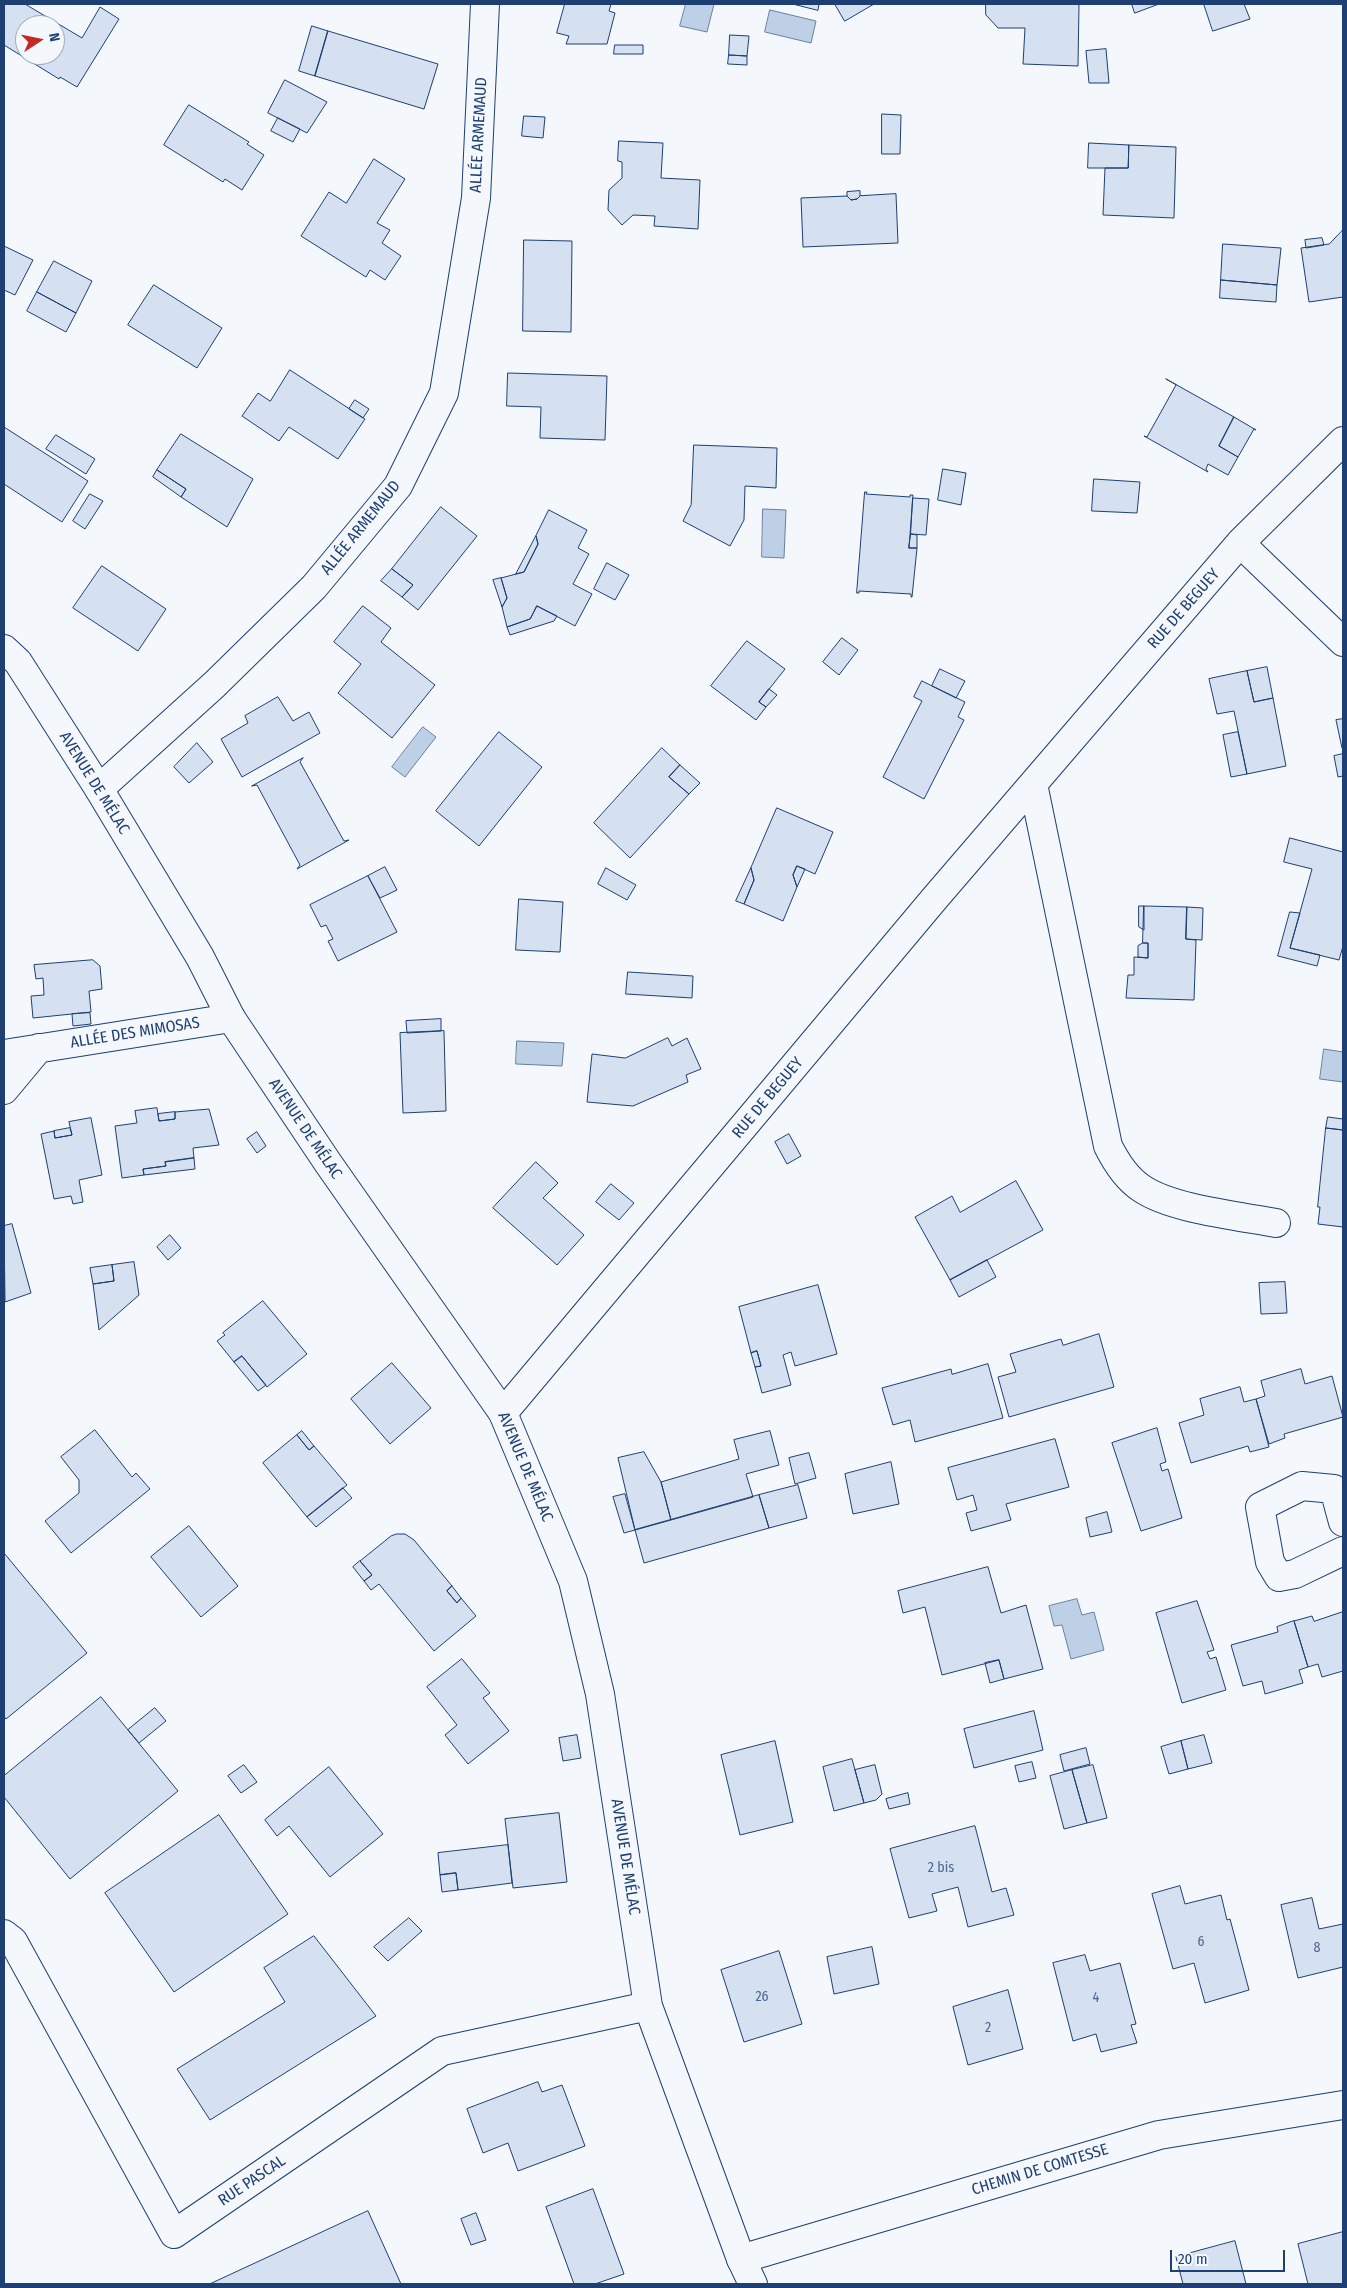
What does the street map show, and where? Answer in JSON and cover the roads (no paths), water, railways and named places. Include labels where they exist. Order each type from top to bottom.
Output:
[{"type":"street","name":"ALLÉE ARMEMAUD","points":[[99,789],[214,685],[314,587],[398,486],[444,393],[476,198],[485,4]]},
{"type":"street","name":"RUE DE BEGUEY","points":[[504,1413],[929,906],[1240,543],[1343,441]]},
{"type":"street","points":[[1240,543],[1343,642]]},
{"type":"street","name":"AVENUE DE MÉLAC","points":[[4,649],[18,662],[99,789],[200,957],[231,1018],[328,1163],[504,1413],[573,1581],[600,1694],[648,2006],[741,2259],[753,2284]]},
{"type":"street","points":[[1033,784],[1108,1146],[1120,1168],[1141,1188],[1170,1203],[1276,1223]]},
{"type":"street","name":"ALLÉE DES MIMOSAS","points":[[4,1054],[231,1018]]},
{"type":"street","points":[[4,1090],[39,1048]]},
{"type":"street","points":[[1343,1522],[1334,1489],[1302,1486],[1260,1507],[1270,1562],[1279,1577],[1295,1574],[1343,1551]]},
{"type":"street","name":"RUE PASCAL","points":[[4,1934],[12,1941],[174,2234],[442,2051],[648,2006]]},
{"type":"street","name":"CHEMIN DE COMTESSE","points":[[741,2259],[1159,2135],[1343,2105]]},
{"type":"water","points":[[686,4],[714,4],[707,32],[680,26]]},
{"type":"water","points":[[770,10],[816,21],[811,43],[765,32]]},
{"type":"water","points":[[763,509],[786,510],[784,558],[762,557]]},
{"type":"water","points":[[423,727],[436,737],[405,777],[392,767]]},
{"type":"water","points":[[517,1041],[564,1043],[562,1066],[516,1064]]},
{"type":"water","points":[[1324,1049],[1343,1052],[1343,1082],[1320,1079]]},
{"type":"water","points":[[1077,1599],[1082,1615],[1094,1612],[1104,1650],[1071,1659],[1062,1625],[1054,1626],[1049,1606]]}]
